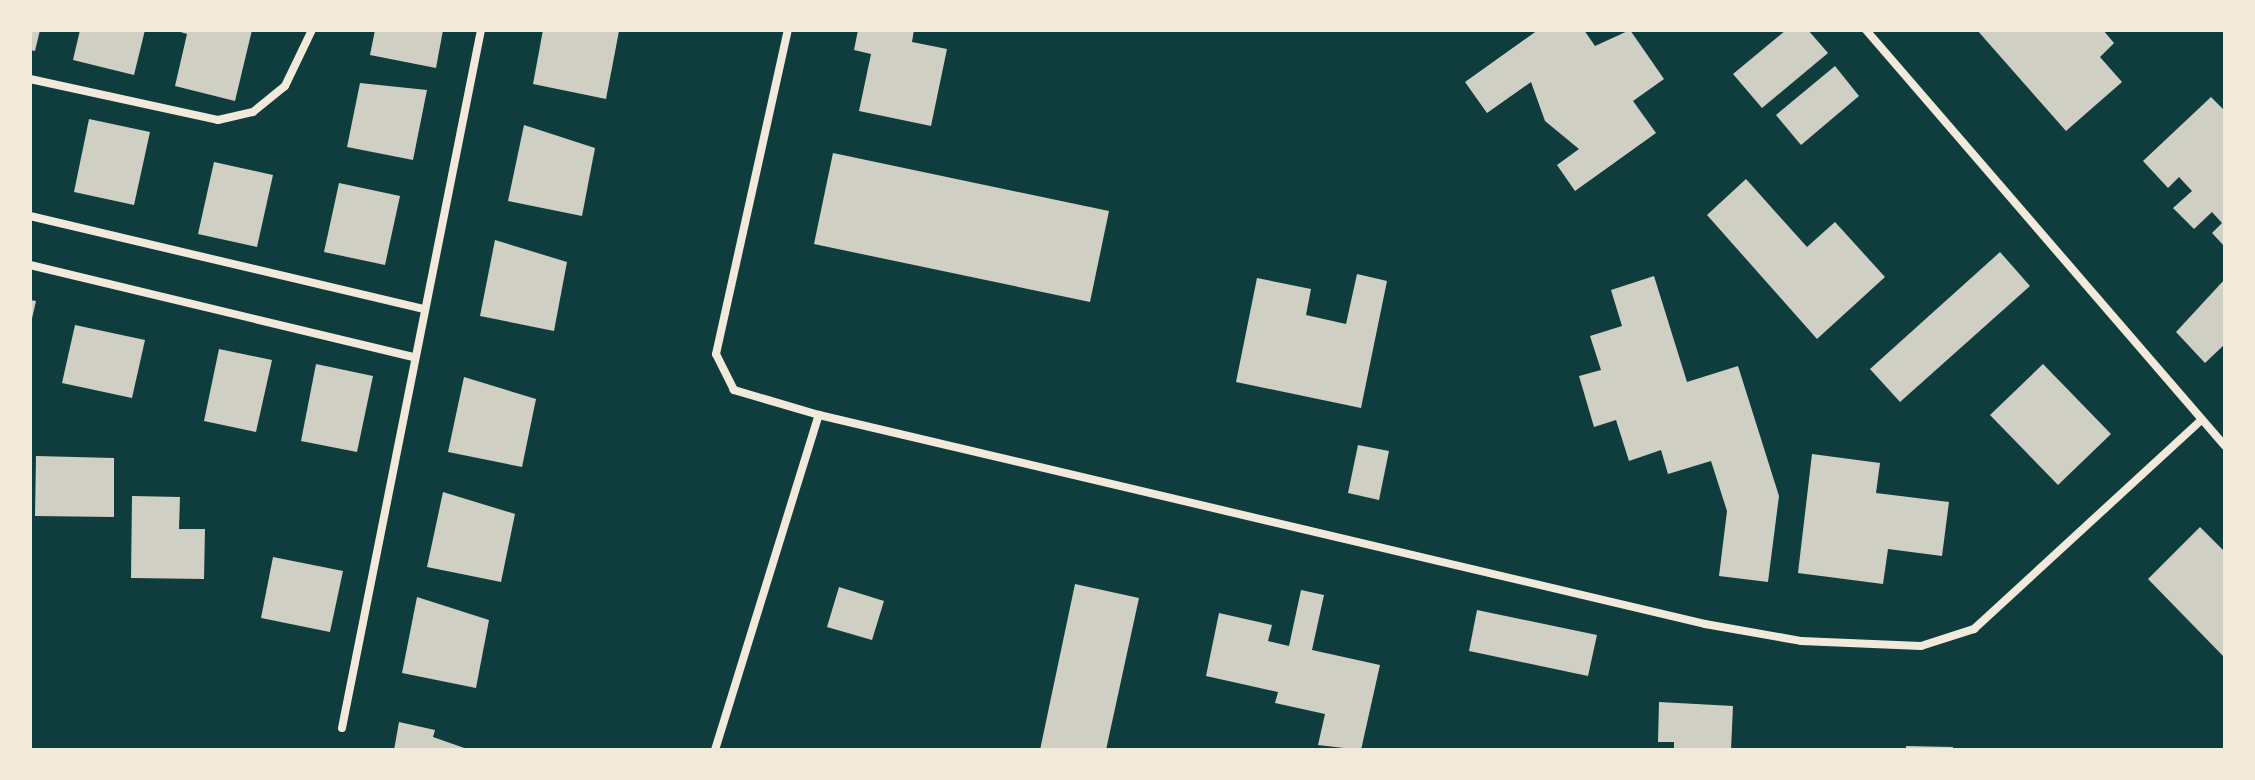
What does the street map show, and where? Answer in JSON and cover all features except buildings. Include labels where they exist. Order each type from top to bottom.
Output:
[{"type":"street","points":[[30,79],[218,120],[253,112],[285,86],[312,30]]},
{"type":"street","points":[[342,728],[412,357],[481,30]]},
{"type":"street","points":[[788,30],[716,354],[734,390],[819,415],[1705,624],[1801,641],[1907,646],[1974,629],[2201,420]]},
{"type":"street","points":[[1866,30],[2225,446]]},
{"type":"street","points":[[30,216],[422,309]]},
{"type":"street","points":[[30,265],[412,357]]},
{"type":"street","points":[[715,750],[819,415]]}]
